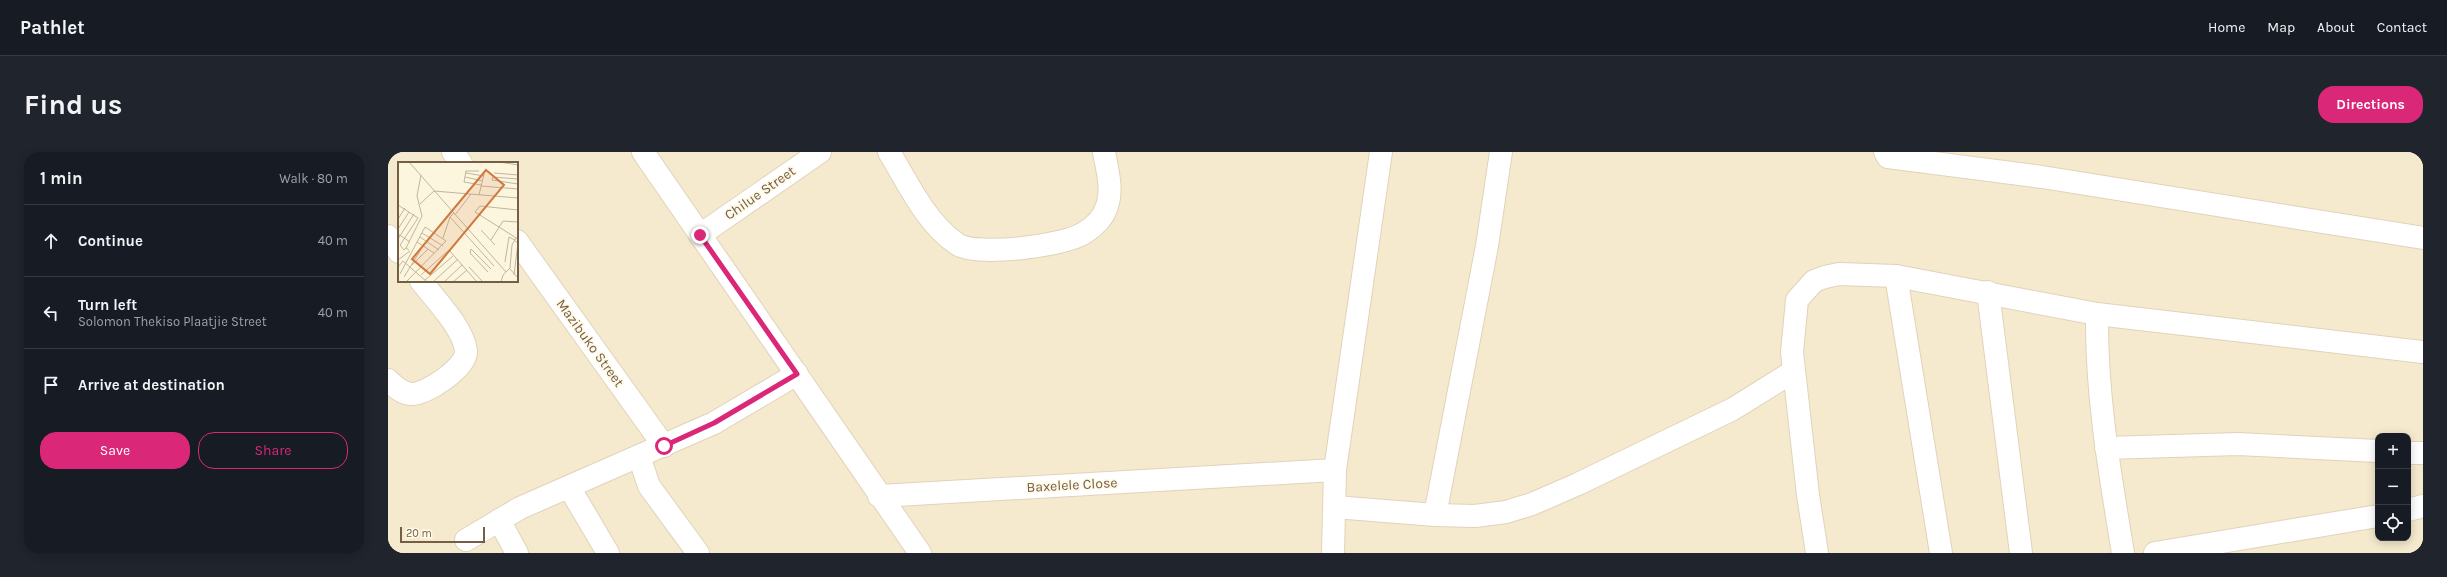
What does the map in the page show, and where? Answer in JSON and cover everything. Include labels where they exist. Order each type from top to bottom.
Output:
[{"type":"street","points":[[453,152],[460,162]]},
{"type":"street","points":[[643,152],[797,374],[879,496],[920,553]]},
{"type":"street","name":"Chilue Street","points":[[700,235],[820,152]]},
{"type":"street","points":[[889,152],[939,229],[958,245],[975,250],[992,251],[1066,241],[1084,233],[1099,220],[1108,206],[1110,184],[1104,152]]},
{"type":"street","points":[[1333,553],[1335,470],[1381,152]]},
{"type":"street","points":[[1435,514],[1484,260],[1501,152]]},
{"type":"street","points":[[1884,152],[1888,157],[2042,177],[2423,238]]},
{"type":"street","points":[[388,236],[398,251]]},
{"type":"street","name":"Mazibuko Street","points":[[518,242],[664,446]]},
{"type":"street","points":[[1817,553],[1792,352],[1794,318],[1798,300],[1805,289],[1814,281],[1839,274],[1896,276],[1988,292],[2097,314],[2423,352]]},
{"type":"street","points":[[1896,276],[1941,553]]},
{"type":"street","points":[[388,380],[402,392],[412,394],[436,384],[460,367],[465,359],[466,350],[455,325],[422,282]]},
{"type":"street","points":[[1988,292],[2022,553]]},
{"type":"street","points":[[2097,314],[2096,358],[2106,448],[2123,553]]},
{"type":"street","points":[[1335,507],[1475,516],[1506,512],[1532,504],[1578,484],[1733,409],[1794,371]]},
{"type":"street","points":[[466,540],[520,508],[714,423],[797,374]]},
{"type":"street","points":[[2106,448],[2238,444],[2375,451]]},
{"type":"street","points":[[2411,452],[2423,453]]},
{"type":"street","points":[[639,456],[649,486],[698,553]]},
{"type":"street","name":"Baxelele Close","points":[[879,496],[1335,470]]},
{"type":"street","points":[[570,487],[608,553]]},
{"type":"street","points":[[2411,509],[2423,506]]},
{"type":"street","points":[[2155,553],[2375,516]]},
{"type":"street","points":[[499,520],[517,553]]},
{"type":"shaded area","points":[[388,152],[2423,152],[2423,553],[388,553]]},
{"type":"route","points":[[664,446],[714,423],[747,405],[797,374],[700,235]]}]
